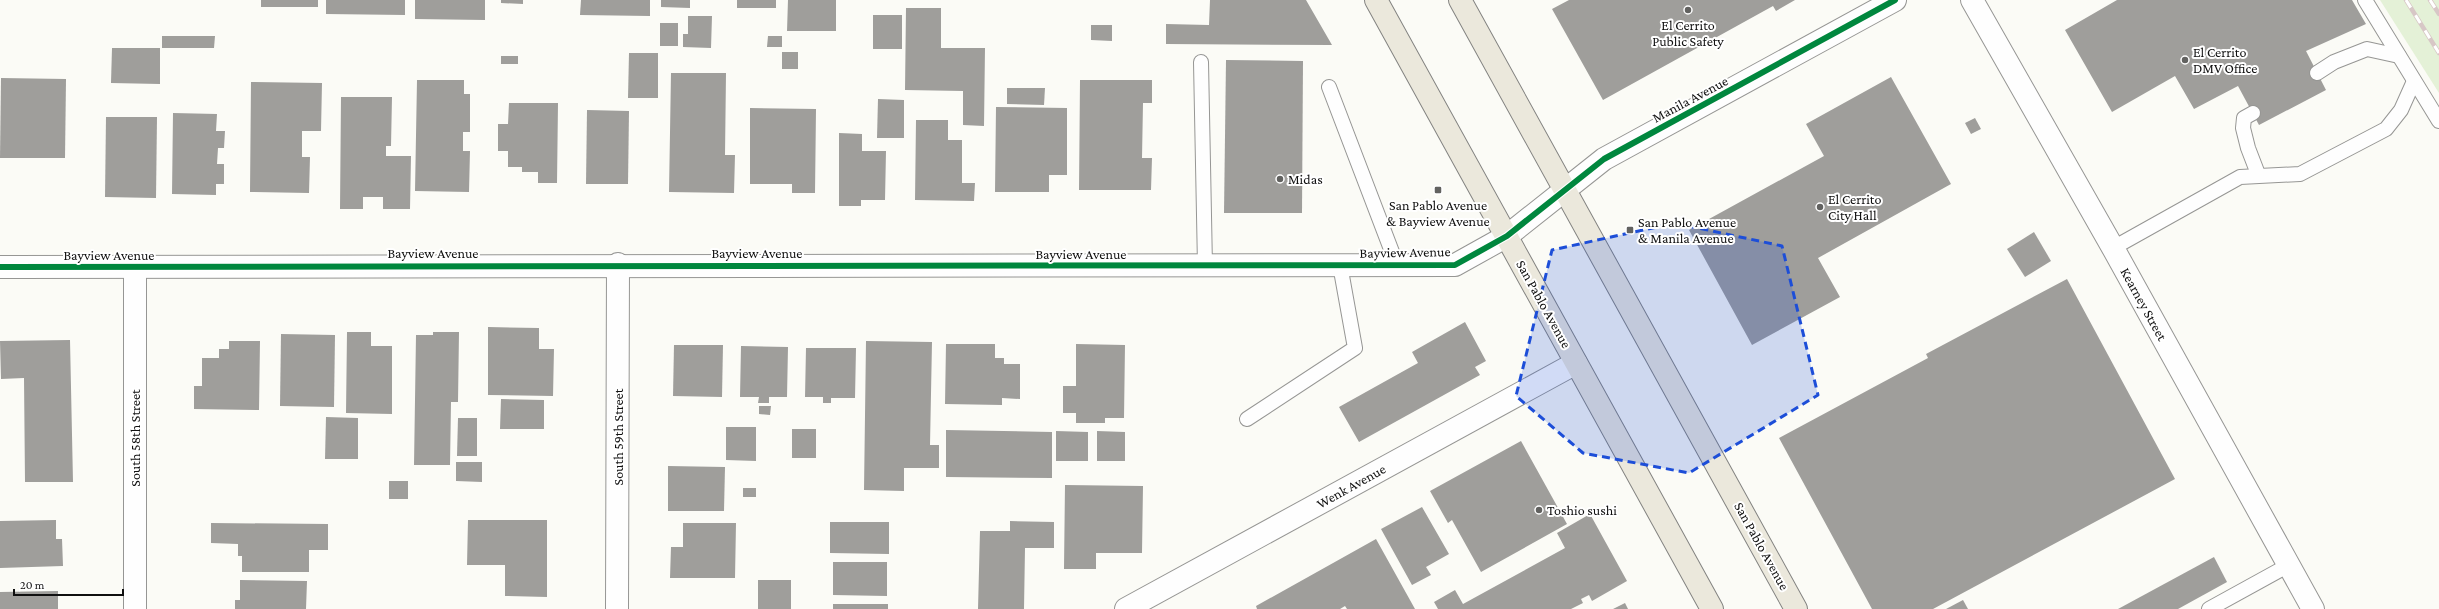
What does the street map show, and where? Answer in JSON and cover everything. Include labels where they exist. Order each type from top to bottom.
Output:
[{"type":"main road","name":"San Pablo Avenue","points":[[1376,0],[1508,236],[1576,363],[1712,609]]},
{"type":"main road","name":"San Pablo Avenue","points":[[1460,0],[1566,189],[1796,609]]},
{"type":"street","name":"Manila Avenue","points":[[1508,236],[1604,159],[1896,0]]},
{"type":"street","name":"Kearney Street","points":[[1972,0],[2113,248],[2313,609]]},
{"type":"street","name":"Bayview Avenue","points":[[0,267],[618,264],[1205,266],[1455,265],[1508,236]]},
{"type":"street","name":"South 59th Street","points":[[617,609],[618,264]]},
{"type":"street","name":"South 58th Street","points":[[135,267],[135,609]]},
{"type":"street","name":"Wenk Avenue","points":[[1126,609],[1576,363]]},
{"type":"lane","points":[[2365,0],[2439,121]]},
{"type":"lane","points":[[2317,73],[2334,62],[2368,49],[2399,56]]},
{"type":"lane","points":[[1201,62],[1205,266]]},
{"type":"lane","points":[[2113,248],[2240,176],[2258,174],[2280,176],[2300,174],[2386,129],[2401,110],[2414,81]]},
{"type":"lane","points":[[1329,87],[1397,265]]},
{"type":"lane","points":[[2252,113],[2244,118],[2243,128],[2258,174]]},
{"type":"lane","points":[[1247,420],[1355,348],[1340,265]]},
{"type":"lane","points":[[2209,609],[2289,565]]},
{"type":"highlighted area","points":[[1675,223],[1782,246],[1818,395],[1689,473],[1583,453],[1516,396],[1552,250]]},
{"type":"green space","points":[[2380,0],[2439,0],[2439,93]]},
{"type":"building","points":[[261,0],[318,0],[318,7],[261,7]]},
{"type":"building","points":[[326,0],[405,0],[405,15],[326,14]]},
{"type":"building","points":[[415,0],[485,0],[485,20],[415,19]]},
{"type":"building","points":[[501,0],[523,0],[523,4],[501,3]]},
{"type":"building","points":[[581,0],[650,0],[650,16],[580,15]]},
{"type":"building","points":[[661,0],[690,0],[690,8],[661,7]]},
{"type":"building","points":[[737,0],[776,0],[776,8],[737,8]]},
{"type":"building","points":[[788,0],[836,0],[836,31],[787,31]]},
{"type":"building","points":[[1210,0],[1306,0],[1332,45],[1166,44],[1166,24],[1209,25]]},
{"type":"building","points":[[1569,0],[1795,0],[1776,11],[1773,6],[1603,100],[1552,9]]},
{"type":"building","name":"El Cerrito DMV Office","points":[[2117,0],[2352,0],[2366,24],[2306,51],[2326,90],[2259,125],[2238,86],[2194,109],[2175,76],[2112,112],[2065,30]]},
{"type":"building","points":[[906,8],[941,8],[941,48],[985,48],[984,126],[963,125],[963,91],[905,90]]},
{"type":"building","points":[[873,15],[902,15],[902,49],[873,49]]},
{"type":"building","points":[[688,16],[712,16],[711,48],[683,47],[683,34],[688,34]]},
{"type":"building","points":[[660,23],[678,23],[678,46],[660,46]]},
{"type":"building","points":[[1091,25],[1112,25],[1112,41],[1091,40]]},
{"type":"building","points":[[162,36],[215,36],[214,48],[162,48]]},
{"type":"building","points":[[768,36],[782,36],[782,47],[767,47]]},
{"type":"building","points":[[112,48],[160,48],[160,84],[111,83]]},
{"type":"building","points":[[782,52],[798,52],[798,69],[782,69]]},
{"type":"building","points":[[629,53],[658,53],[658,98],[628,98]]},
{"type":"building","points":[[501,56],[518,56],[518,64],[501,64]]},
{"type":"building","points":[[1226,60],[1303,61],[1302,213],[1224,213]]},
{"type":"building","points":[[671,73],[726,73],[725,155],[735,155],[734,193],[669,192]]},
{"type":"building","name":"El Cerrito City Hall","points":[[1891,77],[1951,184],[1818,258],[1840,297],[1752,345],[1689,230],[1824,156],[1806,124]]},
{"type":"building","points":[[1,78],[66,79],[65,158],[0,158]]},
{"type":"building","points":[[417,80],[464,80],[464,94],[470,94],[470,132],[463,132],[463,151],[470,151],[469,192],[415,191]]},
{"type":"building","points":[[1080,80],[1152,80],[1152,103],[1143,103],[1142,158],[1152,158],[1151,190],[1079,190]]},
{"type":"building","points":[[251,82],[322,83],[321,131],[302,131],[302,157],[310,157],[309,193],[250,192]]},
{"type":"building","points":[[1007,88],[1045,88],[1044,105],[1007,104]]},
{"type":"building","points":[[341,97],[392,97],[391,146],[386,146],[386,156],[411,156],[410,209],[383,209],[383,197],[363,197],[363,209],[340,209]]},
{"type":"building","points":[[878,99],[904,100],[904,138],[877,138]]},
{"type":"building","points":[[509,103],[558,103],[557,183],[538,183],[538,172],[522,172],[522,167],[508,167],[508,151],[498,151],[498,124],[508,124]]},
{"type":"building","points":[[996,107],[1067,108],[1067,175],[1049,175],[1049,192],[995,192]]},
{"type":"building","points":[[750,108],[816,109],[815,193],[792,193],[792,184],[750,184]]},
{"type":"building","points":[[587,110],[629,111],[628,184],[586,184]]},
{"type":"building","points":[[173,113],[217,114],[216,131],[225,131],[224,148],[218,148],[217,164],[224,164],[224,184],[216,184],[216,195],[172,194]]},
{"type":"building","points":[[106,117],[157,117],[156,198],[105,197]]},
{"type":"building","points":[[1975,118],[1981,129],[1971,134],[1965,123]]},
{"type":"building","points":[[916,120],[948,120],[948,140],[962,140],[962,183],[975,183],[974,201],[915,200]]},
{"type":"building","points":[[839,133],[862,134],[862,151],[886,151],[885,200],[861,200],[861,206],[839,206]]},
{"type":"building","points":[[2034,232],[2051,261],[2025,277],[2007,249]]},
{"type":"building","points":[[2067,279],[2175,479],[1933,609],[1872,609],[1779,438],[1928,358],[1926,354]]},
{"type":"building","points":[[1465,322],[1486,361],[1475,367],[1480,375],[1359,442],[1339,407],[1418,363],[1412,352]]},
{"type":"building","points":[[488,327],[539,328],[539,349],[554,349],[553,396],[488,395]]},
{"type":"building","points":[[347,332],[371,332],[371,346],[392,346],[392,414],[346,413]]},
{"type":"building","points":[[433,332],[459,332],[458,402],[451,402],[450,465],[414,465],[416,335],[433,335]]},
{"type":"building","points":[[281,334],[335,335],[334,407],[280,406]]},
{"type":"building","points":[[70,340],[73,482],[25,482],[24,378],[1,379],[0,341]]},
{"type":"building","points":[[229,341],[260,341],[259,410],[194,409],[194,386],[202,386],[202,358],[219,358],[219,349],[229,349]]},
{"type":"building","points":[[866,341],[932,342],[930,445],[939,445],[939,468],[904,468],[904,491],[864,490]]},
{"type":"building","points":[[946,344],[995,344],[995,358],[1004,358],[1004,364],[1020,364],[1020,399],[1002,398],[1002,405],[945,404]]},
{"type":"building","points":[[1076,344],[1125,345],[1124,418],[1105,418],[1105,423],[1076,423],[1076,413],[1063,413],[1063,386],[1076,386]]},
{"type":"building","points":[[674,345],[723,345],[722,397],[673,396]]},
{"type":"building","points":[[741,346],[788,347],[787,397],[769,397],[769,403],[758,403],[759,397],[740,397]]},
{"type":"building","points":[[806,348],[856,348],[855,398],[831,398],[831,403],[823,403],[823,397],[805,397]]},
{"type":"building","points":[[501,399],[544,400],[544,429],[500,429]]},
{"type":"building","points":[[759,406],[771,406],[770,415],[759,414]]},
{"type":"building","points":[[326,417],[358,418],[358,459],[325,459]]},
{"type":"building","points":[[458,418],[477,418],[477,456],[457,456]]},
{"type":"building","points":[[726,427],[756,427],[756,461],[726,460]]},
{"type":"building","points":[[792,429],[816,429],[816,458],[792,458]]},
{"type":"building","points":[[946,430],[1052,432],[1052,478],[946,477]]},
{"type":"building","points":[[1056,431],[1088,432],[1088,461],[1056,461]]},
{"type":"building","points":[[1097,431],[1125,432],[1125,461],[1097,461]]},
{"type":"building","points":[[1521,441],[1567,524],[1481,572],[1452,520],[1448,523],[1430,491]]},
{"type":"building","points":[[456,462],[482,462],[482,482],[456,481]]},
{"type":"building","points":[[668,466],[725,467],[724,511],[668,511]]},
{"type":"building","points":[[389,481],[408,481],[408,499],[389,499]]},
{"type":"building","points":[[1065,485],[1143,486],[1142,553],[1096,553],[1096,569],[1064,569]]},
{"type":"building","points":[[743,488],[756,488],[756,497],[743,497]]},
{"type":"building","points":[[1422,507],[1449,554],[1426,567],[1431,575],[1412,585],[1381,529]]},
{"type":"building","points":[[1590,514],[1627,581],[1592,601],[1589,595],[1581,599],[1583,603],[1571,609],[1438,609],[1434,602],[1455,590],[1463,604],[1565,548],[1557,533]]},
{"type":"building","points":[[56,520],[56,539],[62,539],[63,566],[0,568],[0,521]]},
{"type":"building","points":[[468,520],[547,520],[547,597],[505,596],[505,565],[467,565]]},
{"type":"building","points":[[1010,521],[1054,522],[1054,548],[1025,548],[1024,609],[978,609],[980,531],[1010,531]]},
{"type":"building","points":[[830,522],[889,522],[889,554],[830,553]]},
{"type":"building","points":[[211,523],[328,524],[328,550],[309,550],[309,572],[242,572],[242,556],[238,556],[238,544],[211,543]]},
{"type":"building","points":[[683,523],[736,523],[735,578],[670,578],[671,547],[683,547]]},
{"type":"building","points":[[1376,539],[1415,609],[1347,609],[1345,606],[1340,609],[1257,609],[1256,606]]},
{"type":"building","points":[[2214,557],[2227,582],[2178,609],[2118,609]]},
{"type":"building","points":[[833,562],[887,562],[887,596],[833,595]]},
{"type":"building","points":[[240,580],[307,581],[306,609],[235,609],[235,600],[240,600]]},
{"type":"building","points":[[758,580],[791,580],[791,609],[758,609]]},
{"type":"building","points":[[58,591],[58,609],[0,609],[0,592]]},
{"type":"building","points":[[1963,600],[1968,609],[1946,609]]},
{"type":"building","points":[[1625,603],[1628,609],[1613,609]]},
{"type":"building","points":[[833,604],[888,604],[888,609],[833,609]]},
{"type":"railway","points":[[2406,0],[2439,53]]},
{"type":"railway","points":[[2430,0],[2439,14]]},
{"type":"cycle path","points":[[0,267],[1455,265],[1507,236],[1604,159],[1895,0]]},
{"type":"place","name":"El Cerrito Public Safety","points":[[1688,10]]},
{"type":"place","name":"El Cerrito DMV Office","points":[[2185,60]]},
{"type":"place","name":"Midas","points":[[1280,179]]},
{"type":"place","name":"San Pablo Avenue & Bayview Avenue","points":[[1438,190]]},
{"type":"place","name":"El Cerrito City Hall","points":[[1820,207]]},
{"type":"place","name":"San Pablo Avenue & Manila Avenue","points":[[1630,230]]},
{"type":"place","name":"Toshio sushi","points":[[1539,510]]}]
